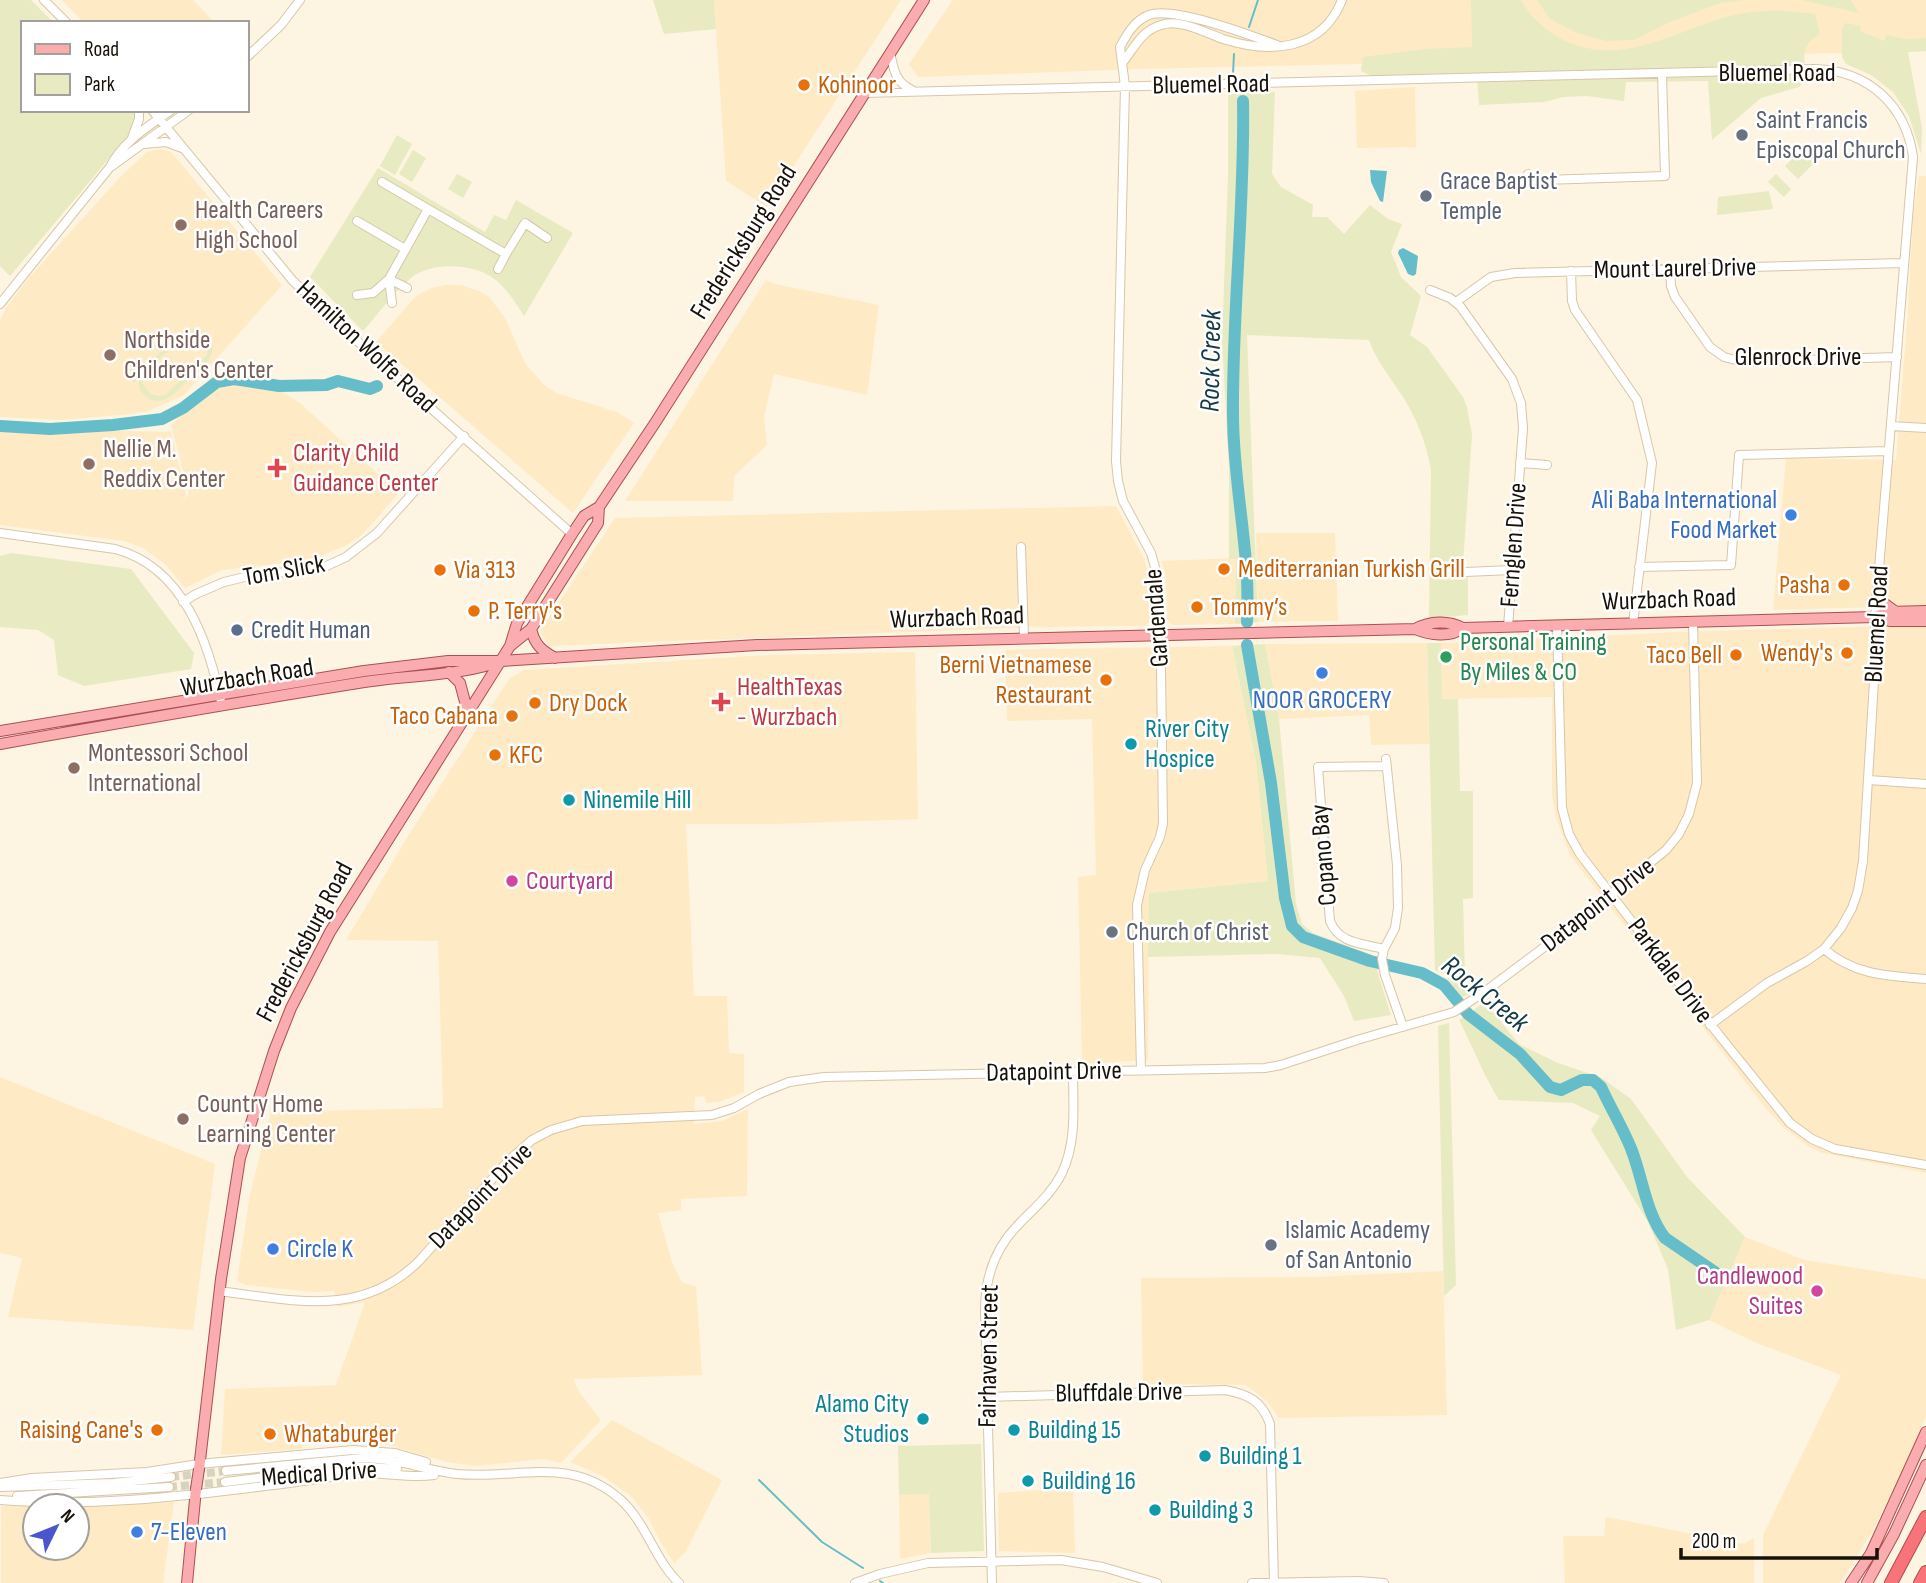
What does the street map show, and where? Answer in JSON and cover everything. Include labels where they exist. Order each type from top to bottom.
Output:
[{"type":"highway","points":[[1891,1583],[1926,1517]]},
{"type":"highway","points":[[1920,1583],[1926,1572]]},
{"type":"main road","name":"Fredericksburg Road","points":[[187,1583],[219,1291],[240,1158],[274,1051],[291,1008],[337,921],[501,661],[510,646],[517,623],[572,534],[584,516],[599,507],[662,413],[924,0]]},
{"type":"main road","name":"Fredericksburg Road","points":[[510,646],[531,629],[598,523],[599,507]]},
{"type":"main road","points":[[572,534],[577,545],[577,556]]},
{"type":"main road","points":[[1877,592],[1881,601],[1896,612]]},
{"type":"main road","name":"Wurzbach Road","points":[[1,744],[364,671],[479,659],[501,661],[757,645],[1024,638],[1415,629],[1428,634],[1456,634],[1463,628],[1875,617],[1896,612],[1926,611]]},
{"type":"main road","name":"Wurzbach Road","points":[[1875,617],[1890,621],[1926,621]]},
{"type":"main road","points":[[531,629],[540,649],[555,657]]},
{"type":"main road","name":"Wurzbach Road","points":[[0,731],[391,677],[474,670],[501,661]]},
{"type":"main road","points":[[449,672],[460,683],[468,713]]},
{"type":"main road","points":[[1851,1583],[1871,1553],[1926,1432]]},
{"type":"main road","points":[[1867,1583],[1894,1534],[1926,1465]]},
{"type":"street","points":[[44,0],[65,21]]},
{"type":"street","points":[[248,56],[281,25],[300,0]]},
{"type":"street","points":[[1123,62],[1138,39],[1164,23],[1256,45],[1292,45],[1317,35],[1328,26],[1342,0]]},
{"type":"street","name":"Gardendale","points":[[1141,1070],[1138,905],[1144,870],[1163,824],[1160,635],[1159,588],[1154,562],[1123,501],[1116,461],[1125,86],[1120,47],[1135,23],[1157,13],[1179,15],[1277,45]]},
{"type":"street","points":[[890,52],[895,76],[900,83],[915,92]]},
{"type":"street","name":"Bluemel Road","points":[[864,93],[1826,70],[1848,74],[1876,88],[1900,116],[1911,145],[1912,167],[1875,617],[1869,780],[1863,862],[1858,891],[1842,928],[1824,948],[1807,961],[1767,983],[1710,1025]]},
{"type":"street","points":[[1528,174],[1544,180],[1665,176],[1662,74]]},
{"type":"street","points":[[132,139],[139,112]]},
{"type":"street","name":"Hamilton Wolfe Road","points":[[154,112],[293,281],[572,534]]},
{"type":"street","points":[[0,304],[110,167],[117,153],[168,112]]},
{"type":"street","points":[[110,167],[186,112]]},
{"type":"street","points":[[141,144],[166,142],[186,151]]},
{"type":"street","points":[[382,182],[506,254]]},
{"type":"street","points":[[357,295],[373,293],[390,279],[428,209]]},
{"type":"street","points":[[357,221],[405,248]]},
{"type":"street","points":[[498,269],[525,223],[547,237]]},
{"type":"street","name":"Mount Laurel Drive","points":[[1456,302],[1491,277],[1515,273],[1904,263]]},
{"type":"street","name":"Glenrock Drive","points":[[1670,268],[1675,297],[1710,347],[1724,357],[1743,362],[1897,357]]},
{"type":"street","points":[[1571,271],[1575,310],[1640,408],[1652,472],[1633,624]]},
{"type":"street","points":[[390,279],[407,288]]},
{"type":"street","points":[[390,279],[392,303]]},
{"type":"street","name":"Fernglen Drive","points":[[1430,290],[1456,302],[1467,314],[1516,387],[1521,403],[1524,420],[1508,627]]},
{"type":"street","points":[[1891,426],[1926,428]]},
{"type":"street","name":"Tom Slick","points":[[183,602],[224,582],[253,575],[320,569],[346,557],[377,533],[464,436]]},
{"type":"street","points":[[1639,568],[1731,565],[1739,455],[1888,451]]},
{"type":"street","name":"Fernglen Drive","points":[[1520,463],[1546,465]]},
{"type":"street","points":[[0,533],[106,547],[129,553],[155,567],[199,627],[208,649],[220,700]]},
{"type":"street","points":[[1021,547],[1024,638]]},
{"type":"street","points":[[1465,572],[1512,570]]},
{"type":"street","name":"Datapoint Drive","points":[[219,1291],[325,1302],[355,1298],[388,1285],[421,1260],[519,1150],[540,1136],[582,1121],[712,1115],[734,1108],[789,1082],[811,1078],[1272,1067],[1454,1012],[1612,895],[1667,850],[1679,834],[1693,802],[1697,761],[1693,622]]},
{"type":"street","name":"Parkdale Drive","points":[[1557,626],[1562,808],[1576,847],[1710,1025],[1779,1112],[1801,1132],[1835,1149],[1926,1165]]},
{"type":"street","name":"Copano Bay","points":[[1386,762],[1397,865],[1398,916],[1384,948],[1349,941],[1336,932],[1330,921],[1318,767],[1386,762]]},
{"type":"street","points":[[1869,780],[1926,784]]},
{"type":"street","points":[[1384,948],[1383,969],[1403,1027]]},
{"type":"street","points":[[1824,948],[1841,962],[1860,970],[1880,975],[1926,979]]},
{"type":"street","name":"Fairhaven Street","points":[[992,1583],[985,1310],[990,1273],[1009,1234],[1047,1196],[1066,1164],[1073,1129],[1073,1072]]},
{"type":"street","name":"Bluffdale Drive","points":[[987,1397],[1225,1390],[1250,1396],[1263,1408],[1270,1424],[1274,1583]]},
{"type":"street","points":[[0,1485],[32,1478],[143,1472],[365,1450],[408,1456],[455,1473]]},
{"type":"street","name":"Medical Drive","points":[[226,1471],[384,1458],[455,1473],[478,1475],[547,1470],[568,1473],[592,1481],[613,1494],[636,1517],[661,1562],[679,1583]]},
{"type":"street","name":"Medical Drive","points":[[225,1482],[356,1466],[434,1475],[455,1473]]},
{"type":"street","points":[[0,1499],[118,1501],[353,1474],[374,1473],[418,1478],[434,1475]]},
{"type":"street","points":[[0,1485],[170,1482],[0,1499]]},
{"type":"street","points":[[855,1583],[928,1563],[1061,1560],[1103,1567],[1157,1583]]},
{"type":"street","points":[[1252,1583],[1384,1583]]},
{"type":"shaded area","points":[[62,0],[193,0],[213,21],[82,21]]},
{"type":"shaded area","points":[[714,0],[901,0],[767,207],[726,181]]},
{"type":"shaded area","points":[[953,0],[1926,0],[1926,51],[1141,69],[918,77],[909,64]]},
{"type":"shaded area","points":[[1415,87],[1416,147],[1357,148],[1355,91]]},
{"type":"shaded area","points":[[159,149],[171,152],[282,285],[184,395],[146,412],[61,420],[0,417],[0,320],[6,308],[27,280],[121,176],[147,152]]},
{"type":"shaded area","points":[[1919,176],[1926,176],[1926,606],[1773,610],[1786,458],[1896,460],[1913,214]]},
{"type":"shaded area","points":[[766,280],[879,305],[867,395],[774,374],[764,417],[767,445],[734,476],[733,501],[625,501]]},
{"type":"shaded area","points":[[461,285],[490,298],[505,318],[525,363],[543,384],[556,393],[617,412],[634,423],[573,513],[376,342],[415,297],[431,288]]},
{"type":"shaded area","name":"Clarity Child Guidance Center","points":[[232,383],[282,392],[300,403],[399,493],[362,535],[345,546],[310,560],[222,570],[185,588],[165,564],[143,548],[124,541],[0,525],[0,428],[171,432],[186,495],[179,505],[189,493],[171,425],[205,393]]},
{"type":"shaded area","points":[[1116,506],[1148,572],[1151,620],[1146,626],[1035,627],[549,646],[540,631],[615,518]]},
{"type":"shaded area","points":[[1256,533],[1335,533],[1338,621],[1258,622]]},
{"type":"shaded area","points":[[1236,558],[1235,624],[1172,625],[1167,619],[1166,576],[1161,561]]},
{"type":"shaded area","points":[[1926,625],[1926,1173],[1822,1153],[1784,1128],[1767,1110],[1570,855],[1556,818],[1552,795],[1552,697],[1442,699],[1441,643],[1701,631]]},
{"type":"shaded area","points":[[1427,643],[1429,744],[1371,745],[1369,715],[1279,719],[1265,644]]},
{"type":"shaded area","points":[[1232,646],[1256,762],[1268,881],[1149,893],[1148,1060],[1082,1064],[1078,877],[1096,875],[1092,719],[1007,721],[1005,650]]},
{"type":"shaded area","points":[[915,652],[918,819],[686,824],[694,996],[727,996],[729,1053],[744,1054],[744,1092],[719,1102],[706,1103],[705,1096],[695,1097],[694,1124],[722,1121],[748,1109],[747,1196],[681,1199],[681,1210],[658,1213],[672,1262],[682,1282],[696,1287],[702,1375],[573,1379],[580,1393],[601,1420],[561,1463],[543,1459],[475,1466],[447,1462],[388,1445],[363,1444],[306,1444],[300,1449],[221,1455],[225,1389],[336,1385],[365,1302],[338,1307],[334,1291],[312,1292],[246,1285],[237,1281],[250,1194],[271,1112],[443,1108],[438,941],[346,940],[408,836],[509,679],[524,670],[768,655]]},
{"type":"shaded area","points":[[0,1077],[215,1164],[193,1330],[8,1317],[22,1258],[0,1253]]},
{"type":"shaded area","points":[[1745,1237],[1805,1260],[1926,1279],[1926,1416],[1874,1528],[1841,1583],[1763,1583],[1763,1535],[1841,1375],[1754,1342],[1709,1320]]},
{"type":"shaded area","points":[[1443,1271],[1447,1415],[1279,1418],[1267,1401],[1246,1385],[1143,1384],[1141,1278],[1316,1277]]},
{"type":"shaded area","points":[[612,1420],[722,1480],[685,1553],[674,1563],[648,1517],[631,1496],[603,1476],[570,1462]]},
{"type":"shaded area","points":[[1073,1488],[1075,1553],[999,1551],[998,1493]]},
{"type":"shaded area","points":[[929,1493],[931,1553],[900,1559],[899,1495]]},
{"type":"shaded area","points":[[174,1502],[163,1583],[1,1583],[1,1506],[21,1506],[21,1562],[91,1562],[91,1504]]},
{"type":"shaded area","points":[[1606,1517],[1744,1544],[1754,1538],[1754,1583],[1565,1583],[1563,1536],[1604,1536]]},
{"type":"green space","points":[[0,0],[31,0],[52,21],[21,21],[21,112],[134,112],[135,118],[128,136],[10,276],[0,266]]},
{"type":"green space","points":[[653,0],[714,0],[716,29],[664,34]]},
{"type":"green space","points":[[1471,0],[1521,0],[1535,20],[1547,30],[1568,42],[1590,49],[1632,48],[1734,15],[1764,11],[1815,14],[1820,34],[1809,43],[1804,53],[1807,78],[1799,87],[1761,98],[1712,140],[1708,81],[1626,82],[1624,101],[1587,96],[1563,97],[1544,102],[1479,105],[1477,77],[1376,78],[1361,71],[1363,57],[1424,49],[1472,47]]},
{"type":"green space","points":[[1537,0],[1744,0],[1720,3],[1670,22],[1634,40],[1607,41],[1577,33],[1550,19]]},
{"type":"green space","points":[[1801,0],[1851,0],[1859,13]]},
{"type":"green space","points":[[1846,23],[1861,26],[1860,31],[1884,41],[1886,35],[1905,39],[1926,38],[1926,51],[1908,52],[1922,128],[1921,154],[1909,116],[1893,92],[1871,75],[1846,64],[1842,57],[1842,29]]},
{"type":"green space","points":[[1275,92],[1272,174],[1281,187],[1313,205],[1312,217],[1327,217],[1344,234],[1370,205],[1388,219],[1402,224],[1391,252],[1401,277],[1421,296],[1410,335],[1427,347],[1463,397],[1472,435],[1462,577],[1468,578],[1468,615],[1429,618],[1429,460],[1413,415],[1369,340],[1247,335],[1258,622],[1235,624],[1236,559],[1229,559],[1229,468],[1222,341],[1228,94]]},
{"type":"green space","points":[[397,135],[412,144],[395,175],[380,166]]},
{"type":"green space","points":[[1802,149],[1815,162],[1798,179],[1785,166]]},
{"type":"green space","points":[[413,150],[426,158],[412,182],[399,174]]},
{"type":"green space","points":[[378,168],[485,232],[494,215],[506,220],[516,200],[573,233],[524,316],[493,278],[474,269],[440,267],[411,278],[363,331],[310,277]]},
{"type":"green space","points":[[457,174],[472,182],[463,198],[448,189]]},
{"type":"green space","points":[[1776,174],[1791,189],[1784,197],[1768,182]]},
{"type":"green space","points":[[1769,191],[1773,209],[1717,215],[1718,197]]},
{"type":"green space","points":[[187,329],[203,332],[210,339],[213,349],[208,361],[167,398],[154,401],[148,398],[140,390],[138,379],[134,382],[131,379]],"holes":[[[191,333],[204,337],[208,346],[207,355],[166,394],[151,394],[142,383],[147,370],[184,336]]]},
{"type":"green space","points":[[11,553],[131,569],[194,653],[191,669],[84,686],[58,675],[54,640],[38,630],[0,627],[0,556]]},
{"type":"green space","points":[[1427,643],[1441,643],[1442,699],[1458,699],[1460,791],[1473,791],[1473,898],[1463,899],[1465,978],[1475,990],[1462,998],[1445,975],[1435,970]]},
{"type":"green space","points":[[1265,644],[1279,719],[1296,904],[1302,924],[1313,933],[1375,956],[1391,1015],[1354,1021],[1344,996],[1320,958],[1276,954],[1148,957],[1149,893],[1268,881],[1256,762],[1232,646]]},
{"type":"green space","points":[[1485,1002],[1519,1044],[1558,1063],[1602,1078],[1631,1099],[1687,1177],[1745,1237],[1709,1320],[1676,1330],[1668,1269],[1648,1222],[1591,1130],[1600,1116],[1573,1103],[1499,1100],[1459,1020]]},
{"type":"green space","points":[[1449,1023],[1456,1285],[1444,1296],[1438,1026]]},
{"type":"green space","points":[[981,1444],[984,1551],[931,1553],[929,1494],[899,1495],[898,1446]]},
{"type":"green space","points":[[1050,1473],[1074,1473],[1074,1485],[1050,1486]]},
{"type":"water","points":[[1370,170],[1387,171],[1383,202],[1371,182]]},
{"type":"water","points":[[1403,248],[1418,256],[1416,274],[1413,276],[1408,274],[1398,253]]},
{"type":"waterway","name":"Rock Creek","points":[[1249,27],[1258,0]]},
{"type":"waterway","name":"Rock Creek","points":[[1233,74],[1234,54]]},
{"type":"waterway","name":"Rock Creek","points":[[1243,101],[1233,415],[1248,596],[1247,622]]},
{"type":"waterway","points":[[0,426],[50,429],[162,419],[183,408],[217,382],[234,379],[279,386],[326,385],[338,381],[370,389],[377,386]]},
{"type":"waterway","name":"Rock Creek","points":[[1247,645],[1271,783],[1285,898],[1292,926],[1303,937],[1370,961],[1422,973],[1444,985],[1468,1014],[1520,1054],[1550,1087],[1561,1090],[1582,1080],[1593,1080],[1601,1087],[1625,1135],[1649,1207],[1665,1238],[1725,1279]]},
{"type":"waterway","points":[[759,1480],[822,1542],[863,1568]]},
{"type":"tunnel","points":[[171,1477],[226,1471]]},
{"type":"tunnel","points":[[169,1487],[225,1482]]},
{"type":"place","name":"Kohinoor","points":[[804,85]]},
{"type":"place","name":"Saint Francis Episcopal Church","points":[[1742,135]]},
{"type":"place","name":"Grace Baptist Temple","points":[[1426,196]]},
{"type":"place","name":"Health Careers High School","points":[[181,225]]},
{"type":"place","name":"Northside Children's Center","points":[[110,355]]},
{"type":"place","name":"Nellie M. Reddix Center","points":[[89,464]]},
{"type":"place","name":"Clarity Child Guidance Center","points":[[277,468]]},
{"type":"place","name":"Ali Baba International Food Market","points":[[1791,515]]},
{"type":"place","name":"Mediterranian Turkish Grill","points":[[1224,569]]},
{"type":"place","name":"Via 313","points":[[440,570]]},
{"type":"place","name":"Pasha","points":[[1844,585]]},
{"type":"place","name":"Tommy’s","points":[[1197,607]]},
{"type":"place","name":"P. Terry's","points":[[474,611]]},
{"type":"place","name":"Credit Human","points":[[237,630]]},
{"type":"place","name":"Wendy's","points":[[1847,653]]},
{"type":"place","name":"Taco Bell","points":[[1736,655]]},
{"type":"place","name":"Personal Training By Miles & CO","points":[[1446,657]]},
{"type":"place","name":"NOOR GROCERY","points":[[1322,673]]},
{"type":"place","name":"Berni Vietnamese Restaurant","points":[[1106,680]]},
{"type":"place","name":"HealthTexas - Wurzbach","points":[[721,702]]},
{"type":"place","name":"Dry Dock","points":[[535,703]]},
{"type":"place","name":"Taco Cabana","points":[[512,716]]},
{"type":"place","name":"River City Hospice","points":[[1131,744]]},
{"type":"place","name":"KFC","points":[[495,755]]},
{"type":"place","name":"Montessori School International","points":[[74,768]]},
{"type":"place","name":"Ninemile Hill","points":[[569,800]]},
{"type":"place","name":"Courtyard","points":[[512,881]]},
{"type":"place","name":"Church of Christ","points":[[1112,932]]},
{"type":"place","name":"Country Home Learning Center","points":[[183,1119]]},
{"type":"place","name":"Islamic Academy of San Antonio","points":[[1271,1245]]},
{"type":"place","name":"Circle K","points":[[273,1249]]},
{"type":"place","name":"Candlewood Suites","points":[[1817,1291]]},
{"type":"place","name":"Alamo City Studios","points":[[923,1419]]},
{"type":"place","name":"Raising Cane's","points":[[157,1430]]},
{"type":"place","name":"Building 15","points":[[1014,1430]]},
{"type":"place","name":"Whataburger","points":[[270,1434]]},
{"type":"place","name":"Building 1","points":[[1205,1456]]},
{"type":"place","name":"Building 16","points":[[1028,1481]]},
{"type":"place","name":"Building 3","points":[[1155,1510]]},
{"type":"place","name":"7-Eleven","points":[[137,1532]]}]
